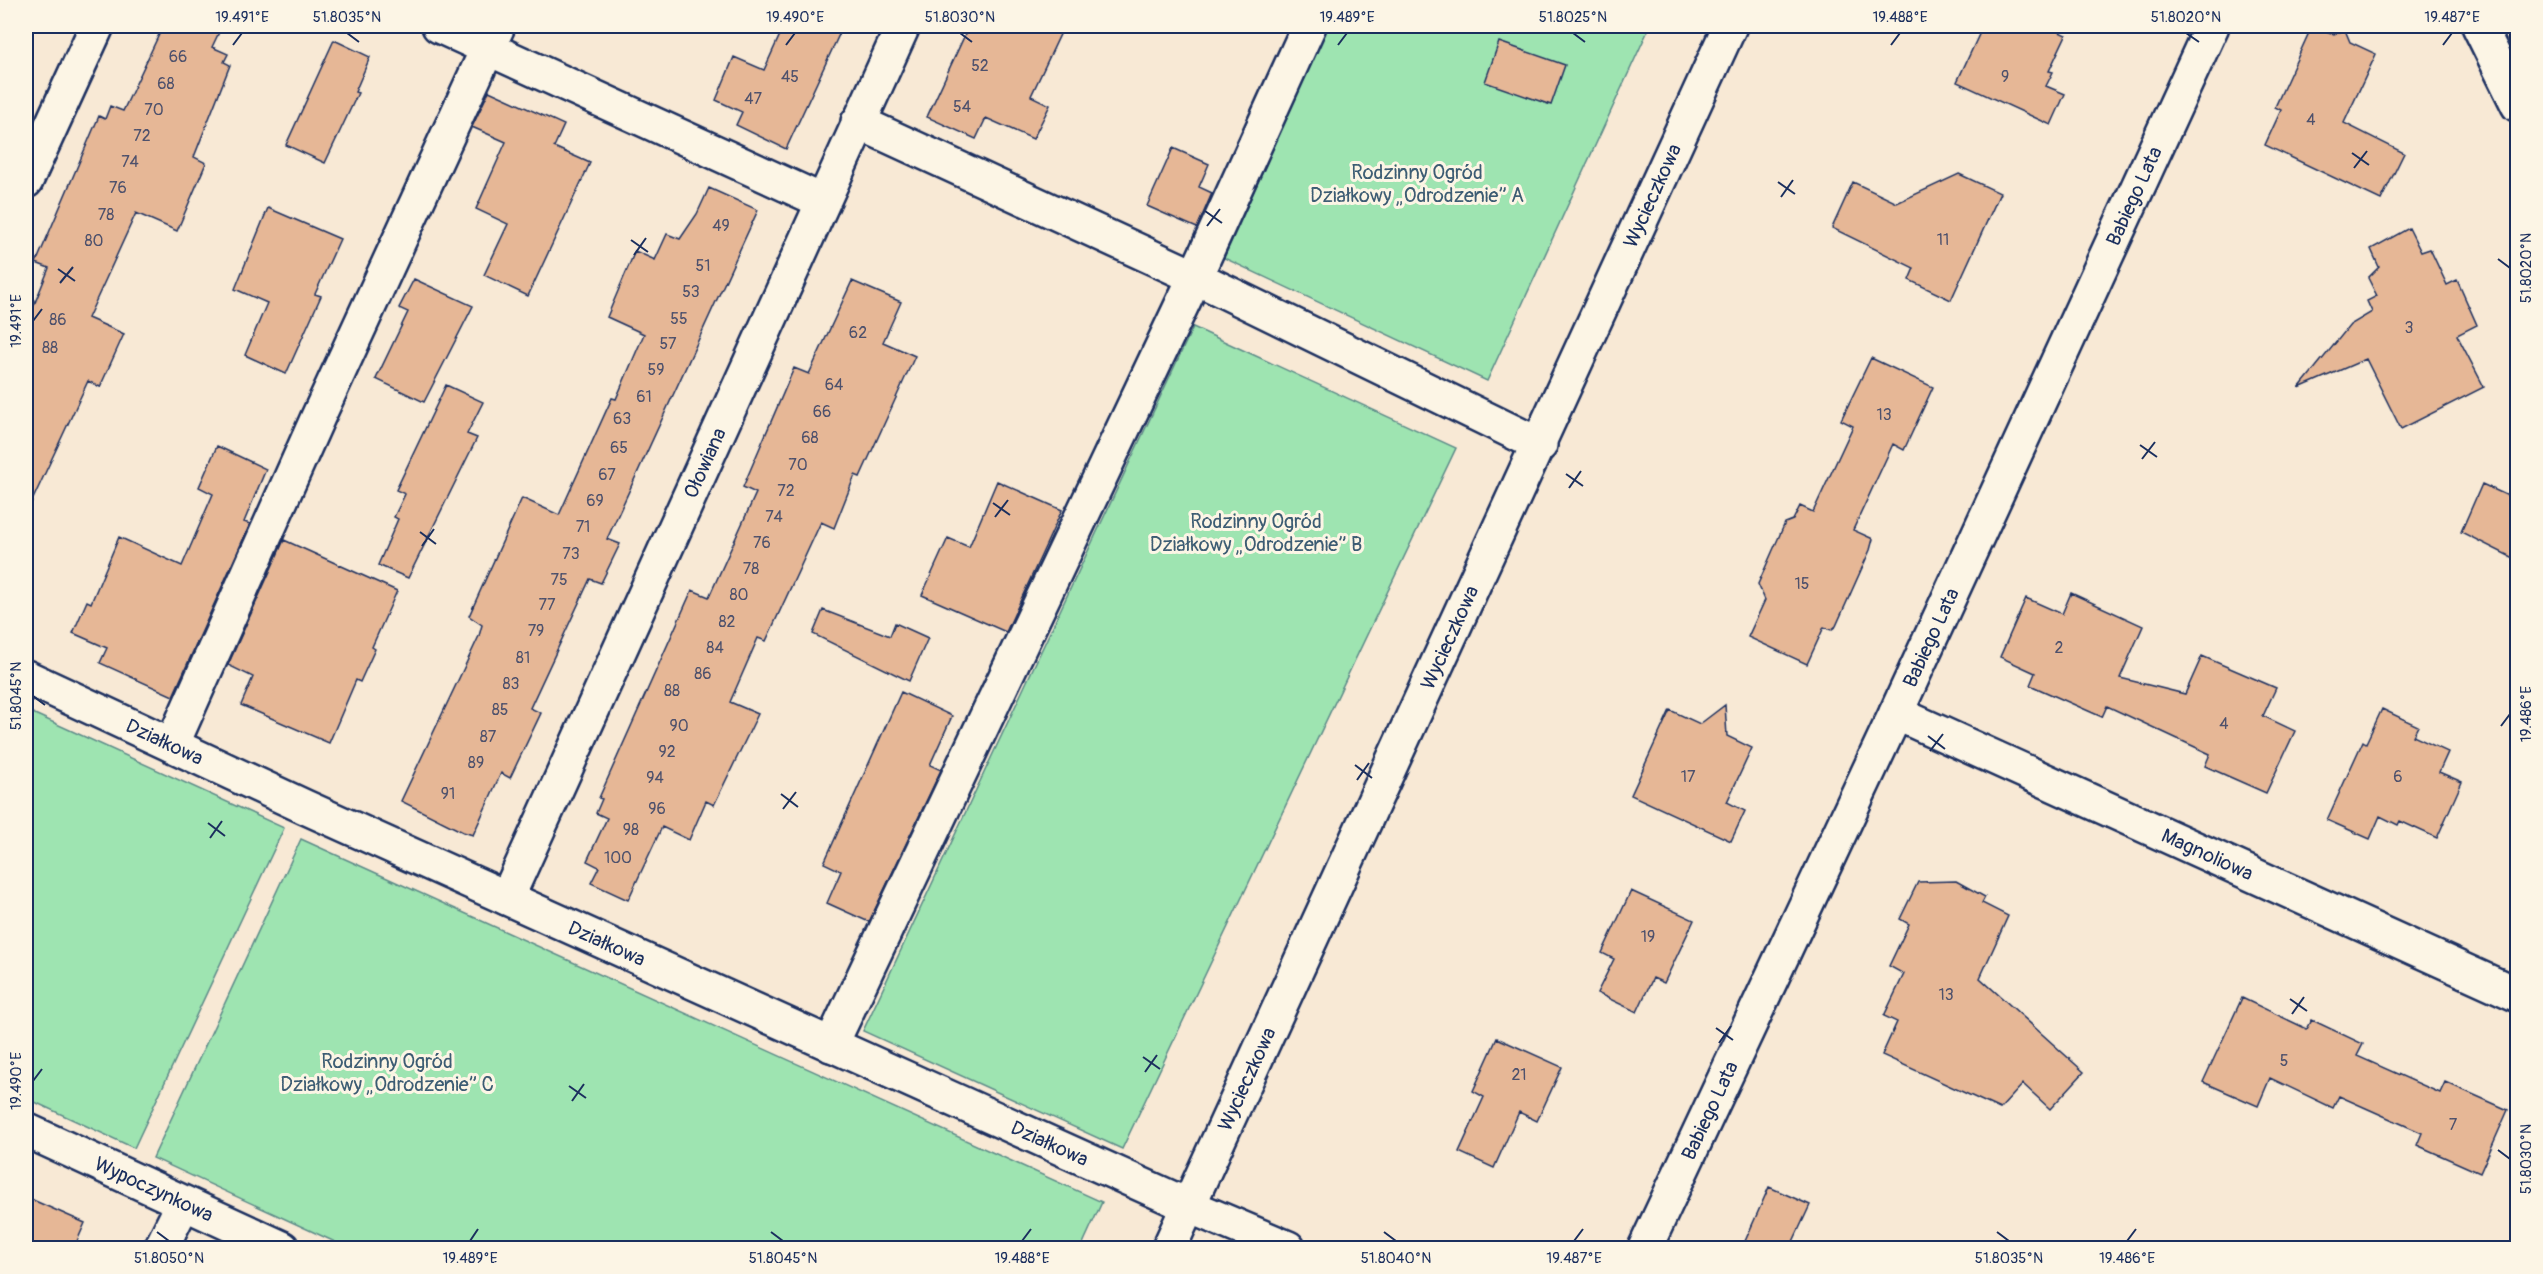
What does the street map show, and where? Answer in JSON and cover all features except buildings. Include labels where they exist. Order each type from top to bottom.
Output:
[{"type":"street","points":[[26,181],[97,26]]},
{"type":"street","points":[[439,26],[493,37],[822,201]]},
{"type":"street","name":"Ołowiana","points":[[507,898],[903,26]]},
{"type":"street","points":[[831,1045],[1195,277],[1309,26]]},
{"type":"street","name":"Wycieczkowa","points":[[1169,1248],[1540,445],[1730,26]]},
{"type":"street","name":"Babiego Lata","points":[[1645,1248],[1896,713],[2212,26]]},
{"type":"street","points":[[2480,26],[2517,105]]},
{"type":"street","points":[[172,745],[318,417],[493,37]]},
{"type":"street","points":[[858,122],[1195,277],[1540,445]]},
{"type":"street","name":"Działkowa","points":[[26,677],[831,1045],[1189,1206],[1288,1248]]},
{"type":"street","name":"Magnoliowa","points":[[1896,713],[2517,995]]},
{"type":"street","name":"Wypoczynkowa","points":[[26,1130],[282,1248]]},
{"type":"street","points":[[161,1248],[183,1204]]},
{"type":"green space","name":"Rodzinny Ogród Działkowy „Odrodzenie” A","points":[[1328,26],[1650,26],[1487,381],[1224,258]]},
{"type":"green space","name":"Rodzinny Ogród Działkowy „Odrodzenie” B","points":[[1193,327],[1456,448],[1122,1149],[863,1031]]},
{"type":"green space","points":[[26,710],[284,828],[134,1148],[26,1098]]},
{"type":"green space","name":"Rodzinny Ogród Działkowy „Odrodzenie” C","points":[[301,839],[1102,1202],[1081,1248],[348,1248],[153,1158]]}]
